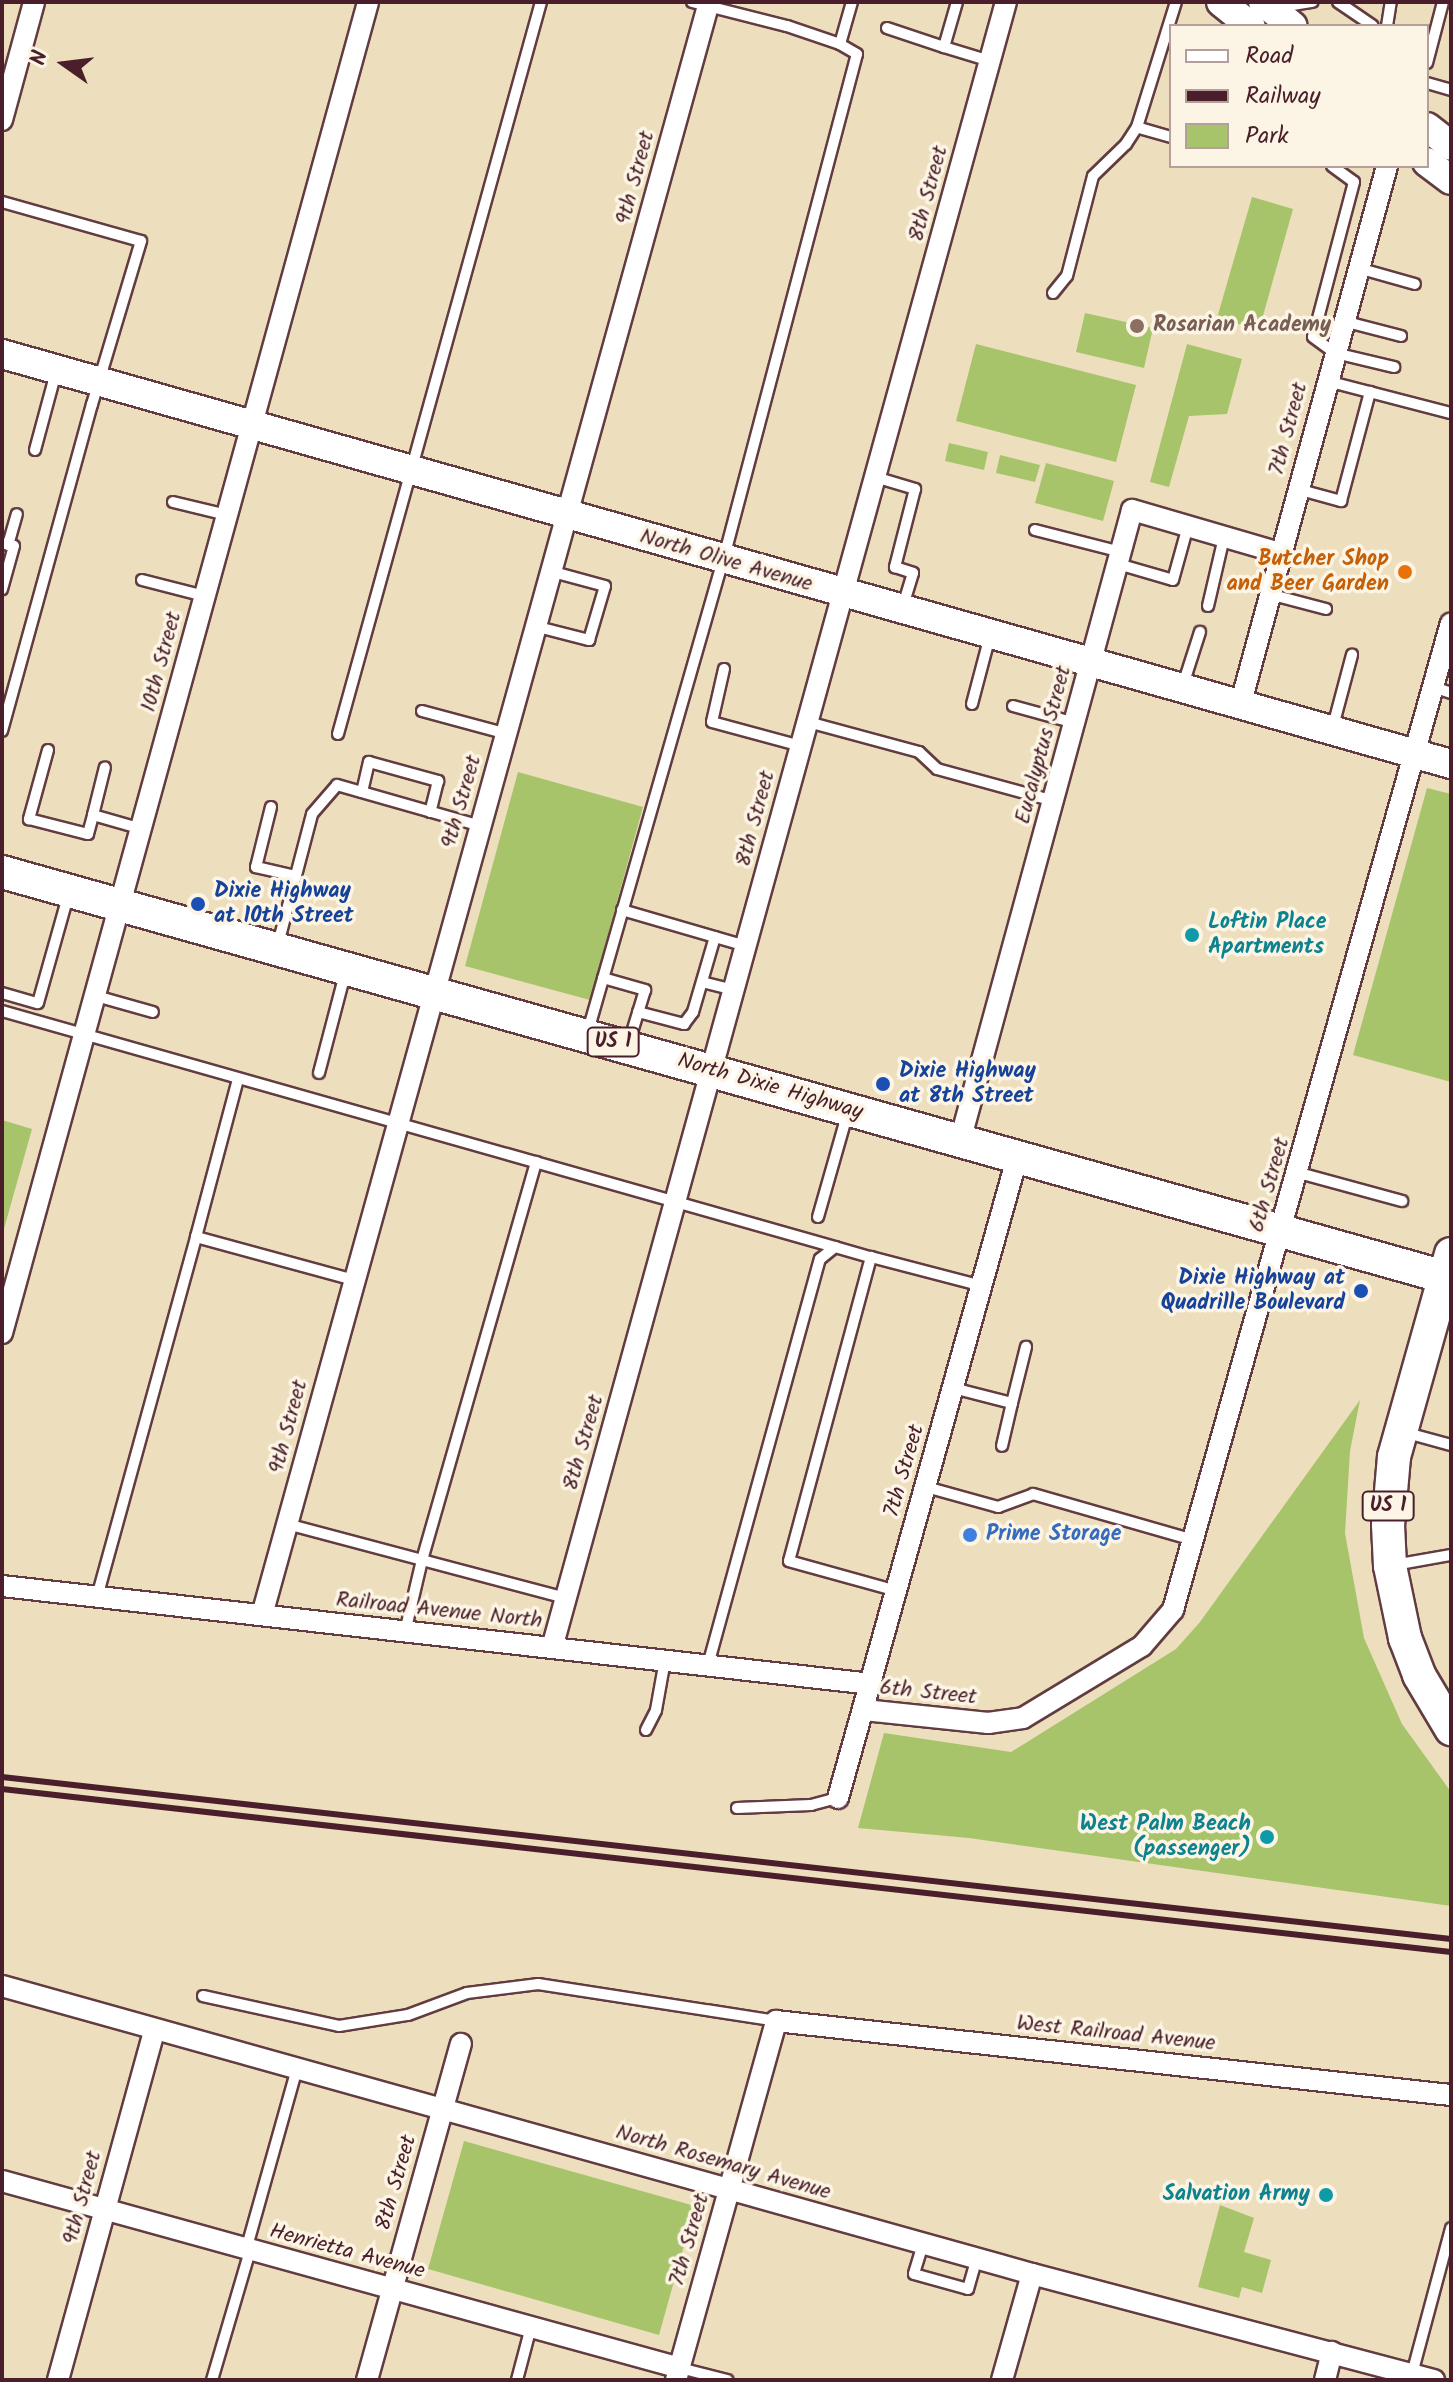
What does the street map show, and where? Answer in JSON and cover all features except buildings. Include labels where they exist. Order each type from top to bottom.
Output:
[{"type":"main road","name":"North Dixie Highway","points":[[2,872],[1282,1233],[1449,1272]]},
{"type":"main road","name":"US 1","points":[[1449,1272],[1401,1432],[1389,1492],[1390,1566],[1405,1638],[1419,1675],[1451,1729]]},
{"type":"street","points":[[2,120],[34,2]]},
{"type":"street","name":"10th Street","points":[[2,1333],[122,906],[368,2]]},
{"type":"street","name":"8th Street","points":[[552,1648],[1006,2]]},
{"type":"street","points":[[1221,2],[1253,16],[1285,24]]},
{"type":"street","name":"9th Street","points":[[262,1615],[433,992],[569,517],[703,3]]},
{"type":"street","points":[[1429,129],[1451,146]]},
{"type":"street","points":[[1429,164],[1451,180]]},
{"type":"street","name":"7th Street","points":[[1240,706],[1386,168]]},
{"type":"street","name":"North Olive Avenue","points":[[2,354],[843,595],[1451,764]]},
{"type":"street","name":"Eucalyptus Street","points":[[960,1141],[1132,510],[1280,553]]},
{"type":"street","name":"6th Street","points":[[864,1710],[988,1723],[1023,1718],[1142,1646],[1173,1610],[1299,1173],[1414,754],[1442,690],[1451,623]]},
{"type":"street","name":"7th Street","points":[[838,1798],[1017,1158]]},
{"type":"street","name":"Railroad Avenue North","points":[[2,1586],[405,1634],[871,1684]]},
{"type":"street","name":"North Rosemary Avenue","points":[[2,1986],[1032,2274],[1434,2380]]},
{"type":"street","name":"7th Street","points":[[678,2374],[776,2021]]},
{"type":"street","name":"West Railroad Avenue","points":[[776,2021],[1451,2095]]},
{"type":"street","name":"9th Street","points":[[58,2380],[155,2029]]},
{"type":"street","name":"8th Street","points":[[367,2380],[461,2044]]},
{"type":"street","name":"Henrietta Avenue","points":[[2,2181],[531,2327],[678,2374]]},
{"type":"street","points":[[1002,2380],[1032,2274]]},
{"type":"street","points":[[1325,2380],[1332,2352]]},
{"type":"lane","points":[[338,734],[541,2]]},
{"type":"lane","points":[[840,44],[852,2]]},
{"type":"lane","points":[[944,47],[957,2]]},
{"type":"lane","points":[[1169,24],[1176,2]]},
{"type":"lane","points":[[1253,16],[1313,2]]},
{"type":"lane","points":[[1338,2],[1370,24]]},
{"type":"lane","points":[[1387,24],[1391,2]]},
{"type":"lane","points":[[1429,55],[1443,2]]},
{"type":"lane","points":[[587,1035],[723,561],[857,54],[840,44],[703,3]]},
{"type":"lane","points":[[1053,293],[1067,276],[1093,176],[1099,166],[1126,144],[1137,127],[1169,24]]},
{"type":"lane","points":[[887,28],[990,61]]},
{"type":"lane","points":[[1429,84],[1451,90]]},
{"type":"lane","points":[[1137,127],[1169,136]]},
{"type":"lane","points":[[1335,168],[1354,182],[1313,337],[1335,353],[1394,367]]},
{"type":"lane","points":[[2,202],[141,241],[2,731]]},
{"type":"lane","points":[[1358,268],[1415,284]]},
{"type":"lane","points":[[1343,321],[1401,336]]},
{"type":"lane","points":[[35,450],[56,370]]},
{"type":"lane","points":[[1327,381],[1451,413]]},
{"type":"lane","points":[[1297,489],[1341,501],[1370,392]]},
{"type":"lane","points":[[875,477],[915,489],[895,567],[913,573],[902,611]]},
{"type":"lane","points":[[173,502],[227,515]]},
{"type":"lane","points":[[2,589],[14,546],[5,544],[17,514]]},
{"type":"lane","points":[[1035,530],[1120,558],[1173,580],[1188,526]]},
{"type":"lane","points":[[1208,606],[1224,537]]},
{"type":"lane","points":[[538,627],[589,640],[605,586],[553,572]]},
{"type":"lane","points":[[142,580],[205,596]]},
{"type":"lane","points":[[1269,594],[1326,609]]},
{"type":"lane","points":[[1182,690],[1200,632]]},
{"type":"lane","points":[[972,704],[990,636]]},
{"type":"lane","points":[[1332,732],[1352,655]]},
{"type":"lane","points":[[724,669],[712,722],[801,746]]},
{"type":"lane","points":[[1013,706],[1075,723]]},
{"type":"lane","points":[[422,711],[507,734]]},
{"type":"lane","points":[[808,722],[919,752],[937,769],[1054,801]]},
{"type":"lane","points":[[48,750],[29,819],[88,834],[105,767]]},
{"type":"lane","points":[[362,792],[369,762],[438,781],[430,812]]},
{"type":"lane","points":[[276,949],[312,814],[337,785],[481,826]]},
{"type":"lane","points":[[271,807],[256,867],[296,876]]},
{"type":"lane","points":[[93,815],[142,829]]},
{"type":"lane","points":[[34,1020],[69,892]]},
{"type":"lane","points":[[622,910],[746,946]]},
{"type":"lane","points":[[638,1012],[684,1024],[693,1012],[715,937]]},
{"type":"lane","points":[[319,1073],[347,968]]},
{"type":"lane","points":[[603,978],[645,990],[628,1047]]},
{"type":"lane","points":[[702,982],[734,990]]},
{"type":"lane","points":[[2,993],[38,1003]]},
{"type":"lane","points":[[96,996],[153,1012]]},
{"type":"lane","points":[[2,1011],[982,1286]]},
{"type":"lane","points":[[97,1597],[238,1079]]},
{"type":"lane","points":[[818,1217],[849,1110]]},
{"type":"lane","points":[[405,1634],[422,1560],[536,1162]]},
{"type":"lane","points":[[1299,1173],[1402,1201]]},
{"type":"lane","points":[[196,1237],[354,1280]]},
{"type":"lane","points":[[708,1665],[820,1259],[835,1247]]},
{"type":"lane","points":[[871,1257],[789,1561],[897,1591]]},
{"type":"lane","points":[[1002,1446],[1026,1347]]},
{"type":"lane","points":[[953,1388],[1012,1403]]},
{"type":"lane","points":[[1401,1432],[1451,1445]]},
{"type":"lane","points":[[926,1487],[998,1507],[1033,1494],[1193,1540]]},
{"type":"lane","points":[[287,1524],[566,1598]]},
{"type":"lane","points":[[1390,1566],[1451,1555]]},
{"type":"lane","points":[[646,1730],[656,1710],[665,1660]]},
{"type":"lane","points":[[737,1808],[811,1805],[838,1798]]},
{"type":"lane","points":[[203,1996],[339,2026],[408,2015],[467,1993],[538,1984],[776,2021]]},
{"type":"lane","points":[[212,2380],[297,2068]]},
{"type":"lane","points":[[1412,2374],[1451,2228]]},
{"type":"lane","points":[[923,2244],[914,2274],[968,2289],[977,2258]]},
{"type":"lane","points":[[517,2380],[531,2327]]},
{"type":"lane","points":[[678,2374],[727,2380]]},
{"type":"green space","points":[[1252,197],[1293,209],[1259,330],[1217,318]]},
{"type":"green space","points":[[1085,313],[1153,328],[1144,368],[1076,352]]},
{"type":"green space","points":[[976,344],[1136,385],[1116,462],[956,421]]},
{"type":"green space","points":[[1187,344],[1242,359],[1227,414],[1189,416],[1169,487],[1150,482]]},
{"type":"green space","points":[[949,443],[988,452],[984,470],[945,461]]},
{"type":"green space","points":[[1000,455],[1040,465],[1035,482],[996,473]]},
{"type":"green space","points":[[1046,463],[1114,481],[1103,521],[1035,503]]},
{"type":"green space","points":[[518,772],[643,807],[590,1000],[465,966]]},
{"type":"green space","points":[[1427,788],[1451,794],[1451,1082],[1353,1055]]},
{"type":"green space","points":[[2,1120],[32,1129],[2,1236]]},
{"type":"green space","points":[[1360,1400],[1350,1451],[1345,1533],[1364,1638],[1402,1724],[1451,1792],[1451,1906],[969,1838],[858,1828],[884,1733],[1011,1752],[1176,1649],[1200,1622]]},
{"type":"green space","points":[[464,2141],[695,2206],[659,2335],[428,2269]]},
{"type":"green space","points":[[1220,2205],[1254,2218],[1244,2252],[1271,2260],[1262,2293],[1242,2287],[1239,2298],[1198,2287]]},
{"type":"railway","points":[[2,1777],[1451,1939]]},
{"type":"railway","points":[[2,1789],[1451,1952]]},
{"type":"place","name":"Rosarian Academy","points":[[1137,326]]},
{"type":"place","name":"Butcher Shop and Beer Garden","points":[[1405,572]]},
{"type":"place","name":"Dixie Highway at 10th Street","points":[[198,904]]},
{"type":"place","name":"Loftin Place Apartments","points":[[1192,935]]},
{"type":"place","name":"Dixie Highway at 8th Street","points":[[883,1084]]},
{"type":"place","name":"Dixie Highway at Quadrille Boulevard","points":[[1361,1291]]},
{"type":"place","name":"Prime Storage","points":[[970,1535]]},
{"type":"place","name":"West Palm Beach (passenger)","points":[[1267,1837]]},
{"type":"place","name":"Salvation Army","points":[[1326,2195]]}]
